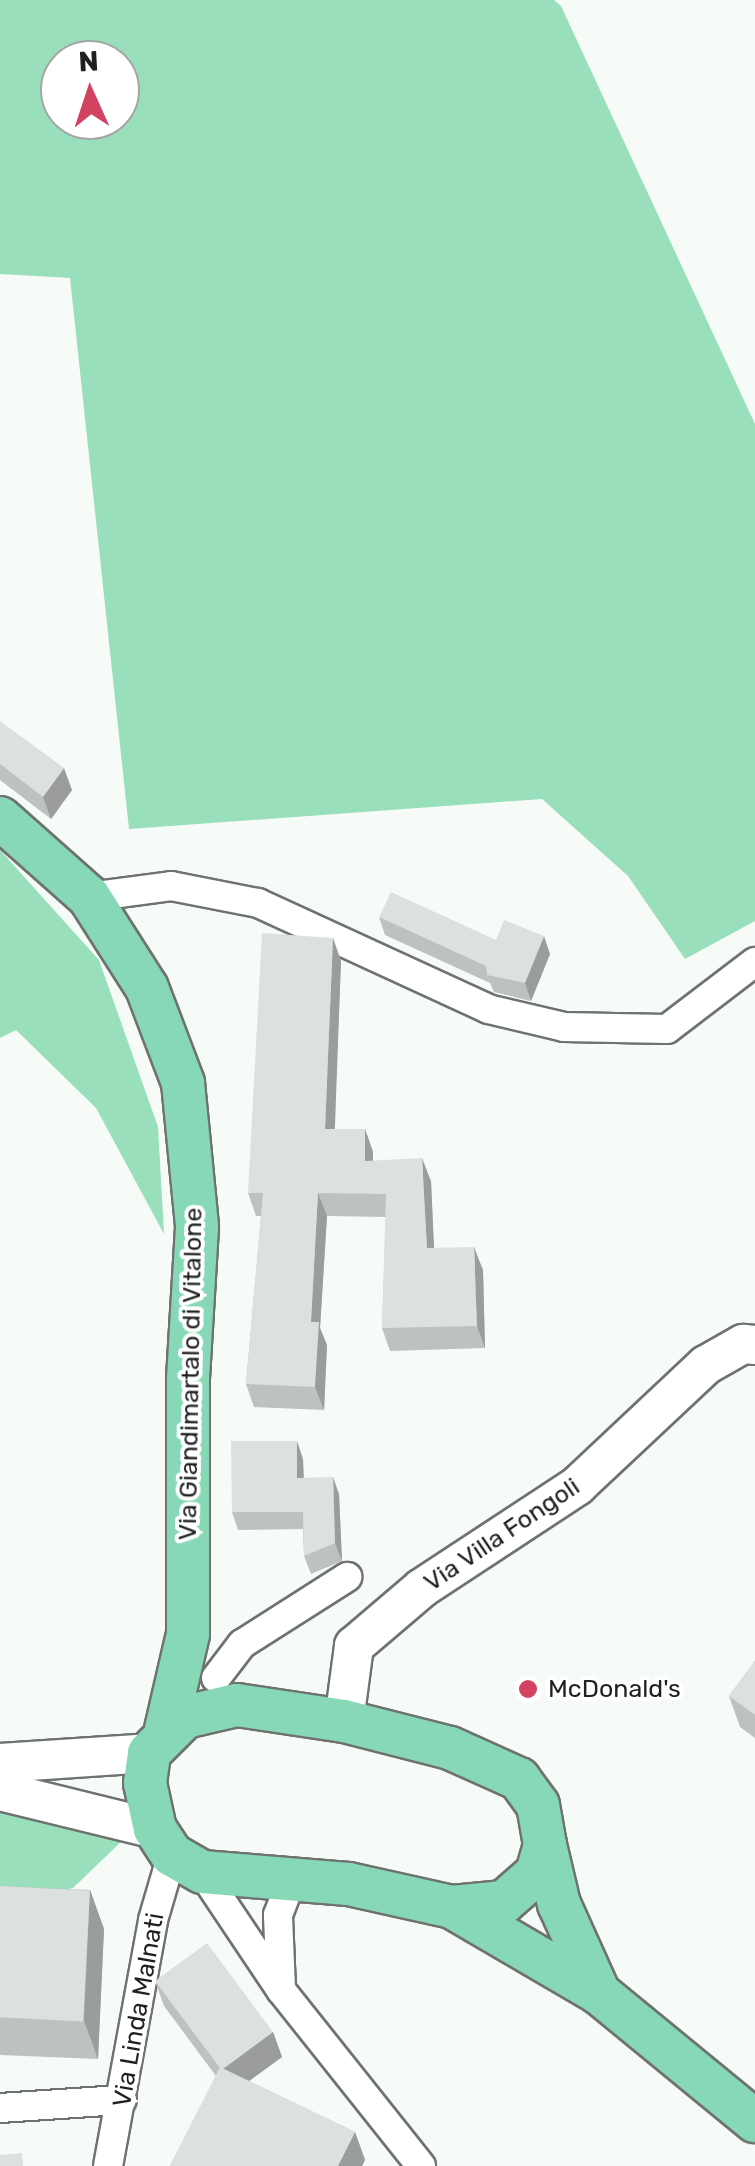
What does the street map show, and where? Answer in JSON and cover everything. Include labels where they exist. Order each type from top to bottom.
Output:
[{"type":"main road","name":"Via Giandimartalo di Vitalone","points":[[0,818],[89,897],[147,988],[183,1083],[198,1227],[188,1378],[188,1634],[145,1783],[177,1852]]},
{"type":"main road","name":"Via Villa Fongoli","points":[[344,1721],[354,1646],[422,1588],[577,1486],[706,1365],[744,1344],[755,1345]]},
{"type":"main road","points":[[188,1634],[226,1692],[450,1748],[519,1779],[538,1805],[560,1904],[599,1993]]},
{"type":"main road","points":[[0,1764],[157,1741],[185,1717],[226,1692]]},
{"type":"main road","points":[[0,1791],[177,1852],[292,1878],[452,1906],[504,1902],[537,1873],[545,1845]]},
{"type":"main road","points":[[452,1906],[599,1993],[755,2120]]},
{"type":"street","points":[[89,897],[171,886],[258,903],[488,1009],[564,1028],[667,1029],[755,962]]},
{"type":"street","points":[[226,1692],[242,1644],[347,1577]]},
{"type":"street","points":[[177,1852],[422,2166]]},
{"type":"street","name":"Via Linda Malnati","points":[[108,2166],[153,1920],[177,1852]]},
{"type":"street","points":[[281,1990],[278,1915],[292,1878]]},
{"type":"street","points":[[0,2108],[122,2100]]},
{"type":"green space","points":[[0,0],[554,0],[561,6],[755,424],[755,921],[685,959],[628,876],[542,799],[129,829],[70,278],[0,274]]},
{"type":"green space","points":[[0,850],[99,960],[158,1127],[164,1234],[96,1108],[16,1030],[0,1038]]},
{"type":"green space","points":[[0,1802],[126,1837],[73,1888],[0,1902]]},
{"type":"building","points":[[0,721],[64,768],[43,797],[0,764]]},
{"type":"building","points":[[391,892],[496,940],[504,920],[544,936],[525,983],[487,975],[486,966],[379,917]]},
{"type":"building","points":[[262,933],[333,938],[325,1129],[365,1129],[365,1161],[422,1158],[427,1248],[474,1247],[477,1326],[382,1328],[386,1194],[318,1193],[311,1322],[319,1322],[315,1387],[246,1384],[263,1193],[248,1193]]},
{"type":"building","points":[[231,1441],[297,1441],[297,1478],[333,1477],[335,1543],[304,1556],[303,1512],[232,1512]]},
{"type":"building","points":[[755,1661],[755,1715],[729,1696]]},
{"type":"building","points":[[0,1886],[90,1891],[83,2022],[0,2017]]},
{"type":"building","points":[[207,1943],[273,2032],[223,2069],[155,1981]]},
{"type":"building","points":[[220,2067],[355,2132],[338,2166],[170,2166]]},
{"type":"building","points":[[22,2153],[23,2166],[0,2166],[0,2155]]},
{"type":"place","name":"McDonald's","points":[[528,1689]]}]
